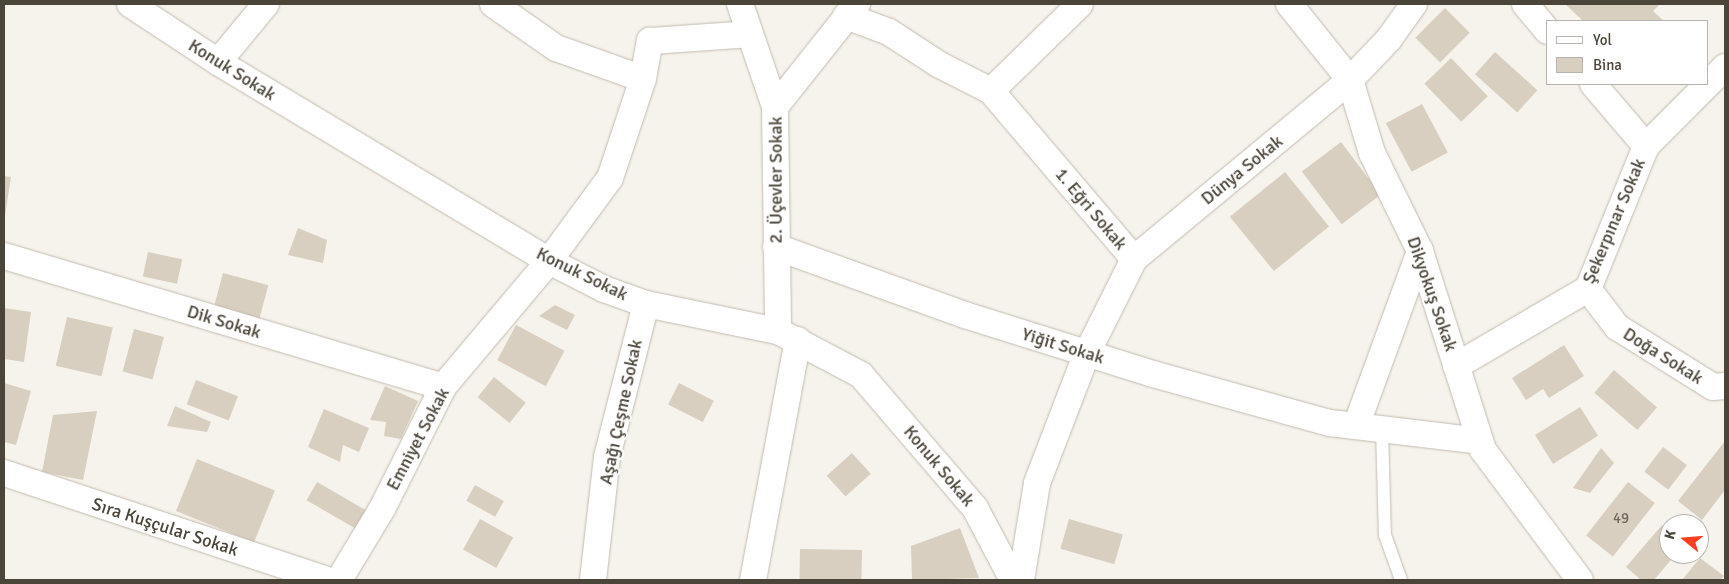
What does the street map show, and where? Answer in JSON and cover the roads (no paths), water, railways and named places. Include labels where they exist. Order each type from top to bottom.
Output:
[{"type":"street","name":"Konuk Sokak","points":[[130,4],[218,62],[549,261],[604,289],[646,304],[788,336],[861,376],[916,436],[975,508],[1013,580]]},
{"type":"street","points":[[218,62],[266,4]]},
{"type":"street","name":"2. Üçevler Sokak","points":[[740,4],[775,107],[776,247],[788,336],[753,580]]},
{"type":"street","points":[[991,91],[1080,4]]},
{"type":"street","name":"Dikyokuş Sokak","points":[[1289,4],[1350,80],[1372,153],[1420,251],[1480,441],[1500,475],[1580,580]]},
{"type":"street","name":"Dünya Sokak","points":[[1134,259],[1350,80],[1389,39],[1414,4]]},
{"type":"street","points":[[1525,4],[1546,29]]},
{"type":"street","points":[[507,8],[556,48],[643,79]]},
{"type":"street","points":[[775,107],[851,10]]},
{"type":"street","name":"1. Eğri Sokak","points":[[851,10],[938,64],[991,91],[1134,259],[1087,353],[1037,483],[1021,580]]},
{"type":"street","name":"Emniyet Sokak","points":[[338,580],[383,507],[444,387],[549,261],[610,178],[643,79],[650,41],[749,34]]},
{"type":"street","name":"Şekerpınar Sokak","points":[[1709,83],[1725,67]]},
{"type":"street","points":[[1594,85],[1646,146]]},
{"type":"street","name":"Şekerpınar Sokak","points":[[1456,366],[1588,289],[1646,146],[1707,85]]},
{"type":"street","name":"Yiğit Sokak","points":[[776,247],[964,315],[1087,353],[1330,423],[1480,441]]},
{"type":"street","points":[[1356,426],[1420,251]]},
{"type":"street","name":"Dik Sokak","points":[[4,256],[444,387]]},
{"type":"street","name":"Doğa Sokak","points":[[1588,289],[1616,326],[1712,387],[1725,386]]},
{"type":"street","name":"Aşağı Çeşme Sokak","points":[[593,580],[607,457],[646,304]]},
{"type":"street","name":"Sıra Kuşçular Sokak","points":[[4,473],[327,580]]},
{"type":"lane","points":[[1382,430],[1385,535],[1401,580]]}]
